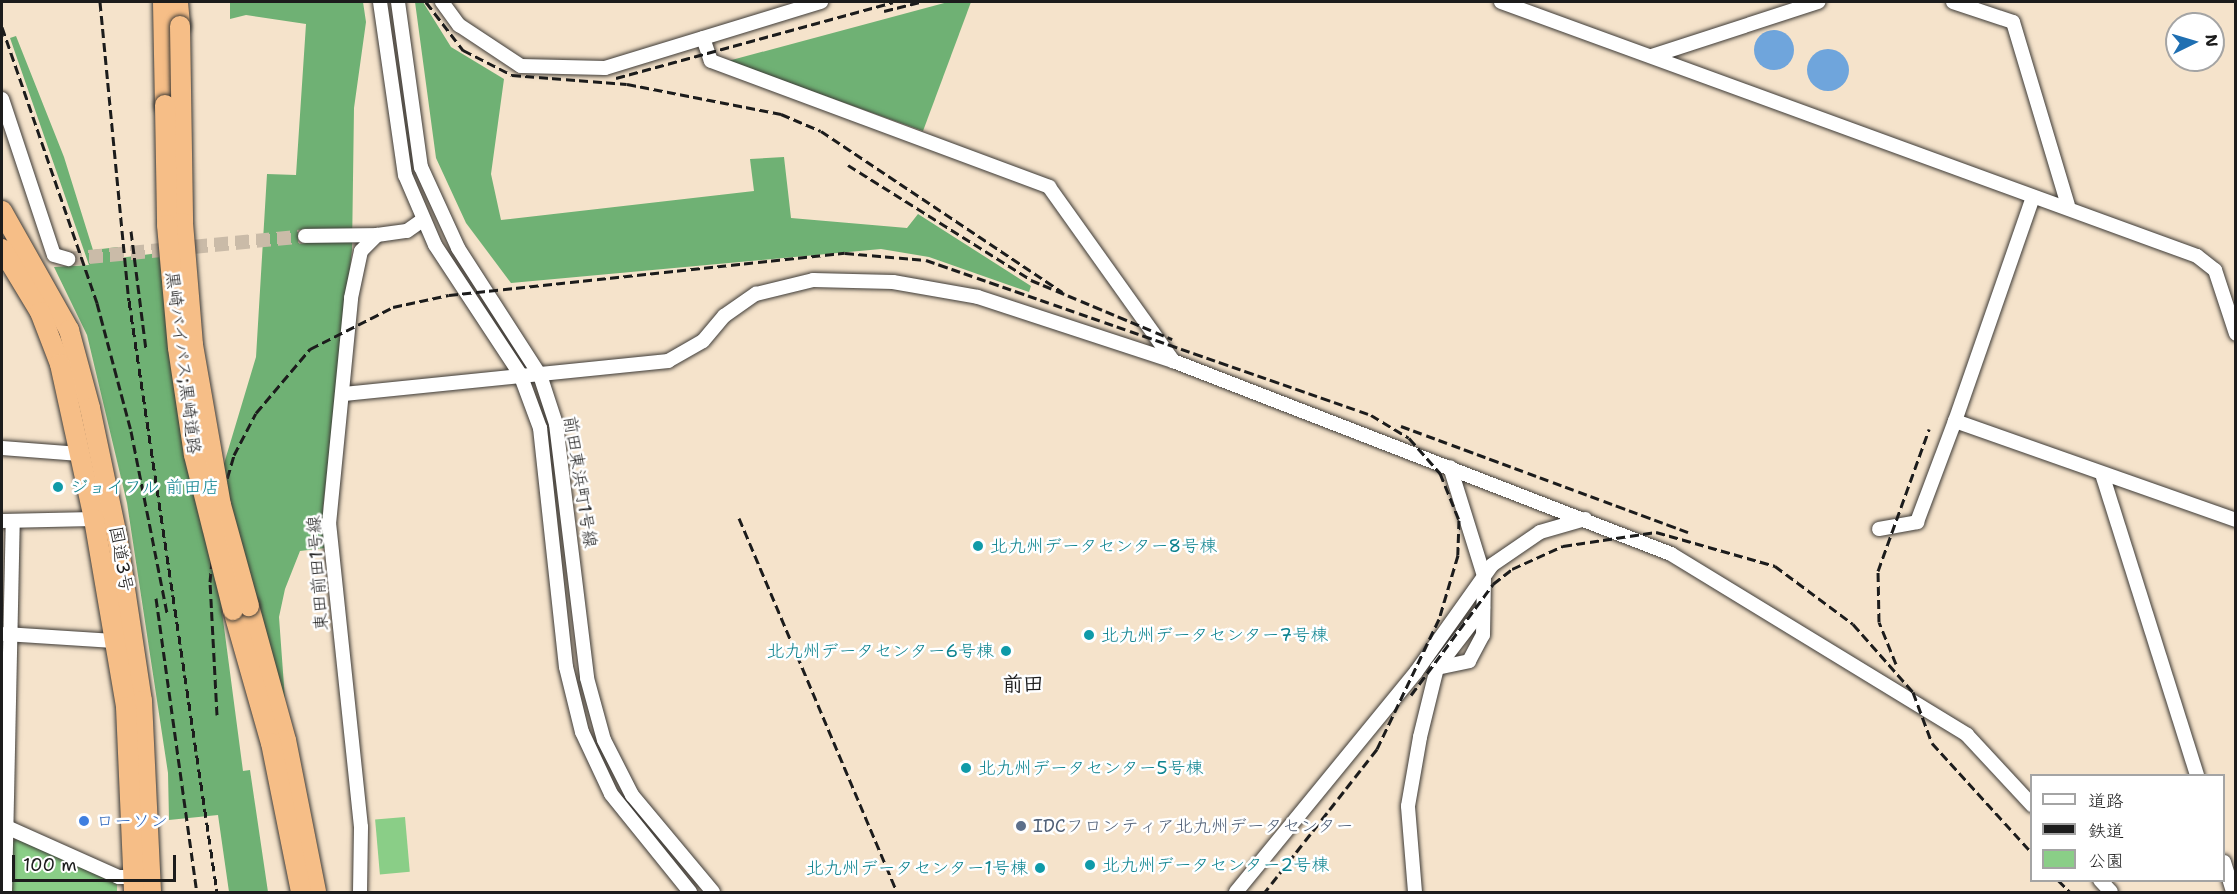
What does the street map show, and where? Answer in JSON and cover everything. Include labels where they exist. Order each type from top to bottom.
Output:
[{"type":"highway","name":"黒崎バイパス;黒崎道路","points":[[178,2],[167,12],[193,345],[241,608],[301,892]]},
{"type":"highway","name":"国道3号","points":[[2,211],[69,330],[90,408],[121,558],[142,701],[151,892]]},
{"type":"highway","name":"国道3号","points":[[2,249],[8,271],[40,312],[60,364],[94,519],[127,728],[134,885]]},
{"type":"highway","name":"黒崎バイパス;黒崎道路","points":[[241,608],[286,740],[317,892]]},
{"type":"street","name":"前田東浜町1号線","points":[[380,2],[395,135],[423,220],[520,374],[540,428],[566,667],[582,732],[611,794],[690,892]]},
{"type":"street","name":"前田東浜町1号線","points":[[398,2],[421,167],[458,248],[540,375],[556,424],[587,678],[604,740],[632,795],[713,892]]},
{"type":"street","points":[[442,2],[474,38],[521,66],[605,68],[821,2]]},
{"type":"street","points":[[1501,2],[2033,197],[2068,205],[2197,256],[2215,270],[2235,334]]},
{"type":"street","points":[[1652,56],[1818,2]]},
{"type":"street","points":[[1953,2],[2013,22],[2068,205]]},
{"type":"street","points":[[703,38],[711,61],[1049,187],[1173,361]]},
{"type":"street","points":[[2,99],[54,255],[68,259]]},
{"type":"street","points":[[1879,529],[1917,522],[1955,421],[2033,197]]},
{"type":"street","points":[[305,236],[377,235],[407,231],[423,220]]},
{"type":"street","name":"東田前田1号線","points":[[360,892],[361,827],[329,524],[344,394],[351,298],[361,251],[377,235]]},
{"type":"street","points":[[344,394],[520,374],[540,375],[668,361],[703,341],[724,316],[756,294],[813,280],[893,282],[978,297],[1173,361],[1671,554],[1967,735],[2030,805]]},
{"type":"street","points":[[1955,421],[2103,477],[2235,520]]},
{"type":"street","points":[[2,448],[80,454]]},
{"type":"street","points":[[1437,668],[1469,661],[1483,635],[1484,576],[1450,467]]},
{"type":"street","points":[[2103,477],[2196,774]]},
{"type":"street","points":[[5,892],[7,521],[94,519]]},
{"type":"street","points":[[1236,892],[1416,672],[1484,576],[1540,532],[1585,519]]},
{"type":"street","points":[[1415,892],[1408,806],[1437,668],[1483,608]]},
{"type":"street","points":[[6,635],[115,641]]},
{"type":"street","points":[[4,826],[134,885]]},
{"type":"street","points":[[2225,868],[2233,892]]},
{"type":"green space","points":[[230,2],[363,2],[366,22],[354,108],[352,250],[323,508],[325,548],[300,551],[285,589],[279,617],[285,700],[231,507],[208,551],[219,589],[243,771],[250,770],[268,892],[229,892],[218,815],[169,820],[168,773],[127,503],[87,335],[54,267],[89,265],[10,38],[16,36],[64,157],[93,250],[118,247],[119,258],[159,253],[170,353],[223,467],[256,357],[267,174],[296,175],[306,24],[246,15],[230,19]]},
{"type":"green space","points":[[415,2],[423,2],[451,47],[504,79],[491,174],[501,220],[754,191],[750,159],[784,157],[791,218],[907,228],[918,214],[1031,286],[1029,292],[929,257],[881,249],[511,283],[466,223],[436,158]]},
{"type":"green space","points":[[948,2],[971,2],[923,131],[728,61]]},
{"type":"green space","points":[[405,817],[410,872],[380,874],[375,820]]},
{"type":"green space","points":[[19,839],[117,884],[117,892],[11,892],[12,841]]},
{"type":"water","points":[[1774,30],[1782,31],[1788,36],[1793,42],[1793,58],[1788,64],[1782,69],[1774,70],[1766,69],[1760,64],[1755,58],[1754,50],[1755,42],[1760,36],[1766,31]]},
{"type":"water","points":[[1828,49],[1843,55],[1849,70],[1843,85],[1828,91],[1813,85],[1807,70],[1813,55]]},
{"type":"tunnel","points":[[68,259],[305,236]]},
{"type":"railway","points":[[100,2],[129,301],[217,892]]},
{"type":"railway","points":[[426,2],[463,50],[512,75],[627,84],[781,114],[821,131],[1062,292]]},
{"type":"railway","points":[[616,78],[893,2]]},
{"type":"railway","points":[[884,11],[919,2]]},
{"type":"railway","points":[[2,27],[97,303],[131,431],[167,612]]},
{"type":"railway","points":[[848,165],[1031,280],[1172,339]]},
{"type":"railway","points":[[131,231],[146,350]]},
{"type":"railway","points":[[217,715],[210,582],[216,517],[234,455],[256,413],[310,349],[393,307],[449,295],[845,253],[926,260],[1371,415],[1409,438],[1440,473],[1459,520],[1458,555],[1439,619],[1377,749],[1265,892]]},
{"type":"railway","points":[[1401,426],[1688,532]]},
{"type":"railway","points":[[1896,664],[1879,622],[1878,571],[1929,429]]},
{"type":"railway","points":[[739,518],[897,892]]},
{"type":"railway","points":[[1411,695],[1493,584],[1512,569],[1563,546],[1656,532],[1775,566],[1853,624],[1913,692],[1932,743],[2030,851]]},
{"type":"railway","points":[[156,598],[197,892]]},
{"type":"railway","points":[[2060,882],[2070,892]]},
{"type":"place","name":"ジョイフル 前田店","points":[[58,487]]},
{"type":"place","name":"北九州データセンター8号棟","points":[[978,546]]},
{"type":"place","name":"北九州データセンター7号棟","points":[[1089,635]]},
{"type":"place","name":"北九州データセンター6号棟","points":[[1006,651]]},
{"type":"place","name":"北九州データセンター5号棟","points":[[966,768]]},
{"type":"place","name":"ローソン","points":[[84,821]]},
{"type":"place","name":"IDCフロンティア北九州データセンター","points":[[1021,826]]},
{"type":"place","name":"北九州データセンター2号棟","points":[[1090,865]]},
{"type":"place","name":"北九州データセンター1号棟","points":[[1040,868]]},
{"type":"district","name":"前田","points":[[1023,684]]}]
